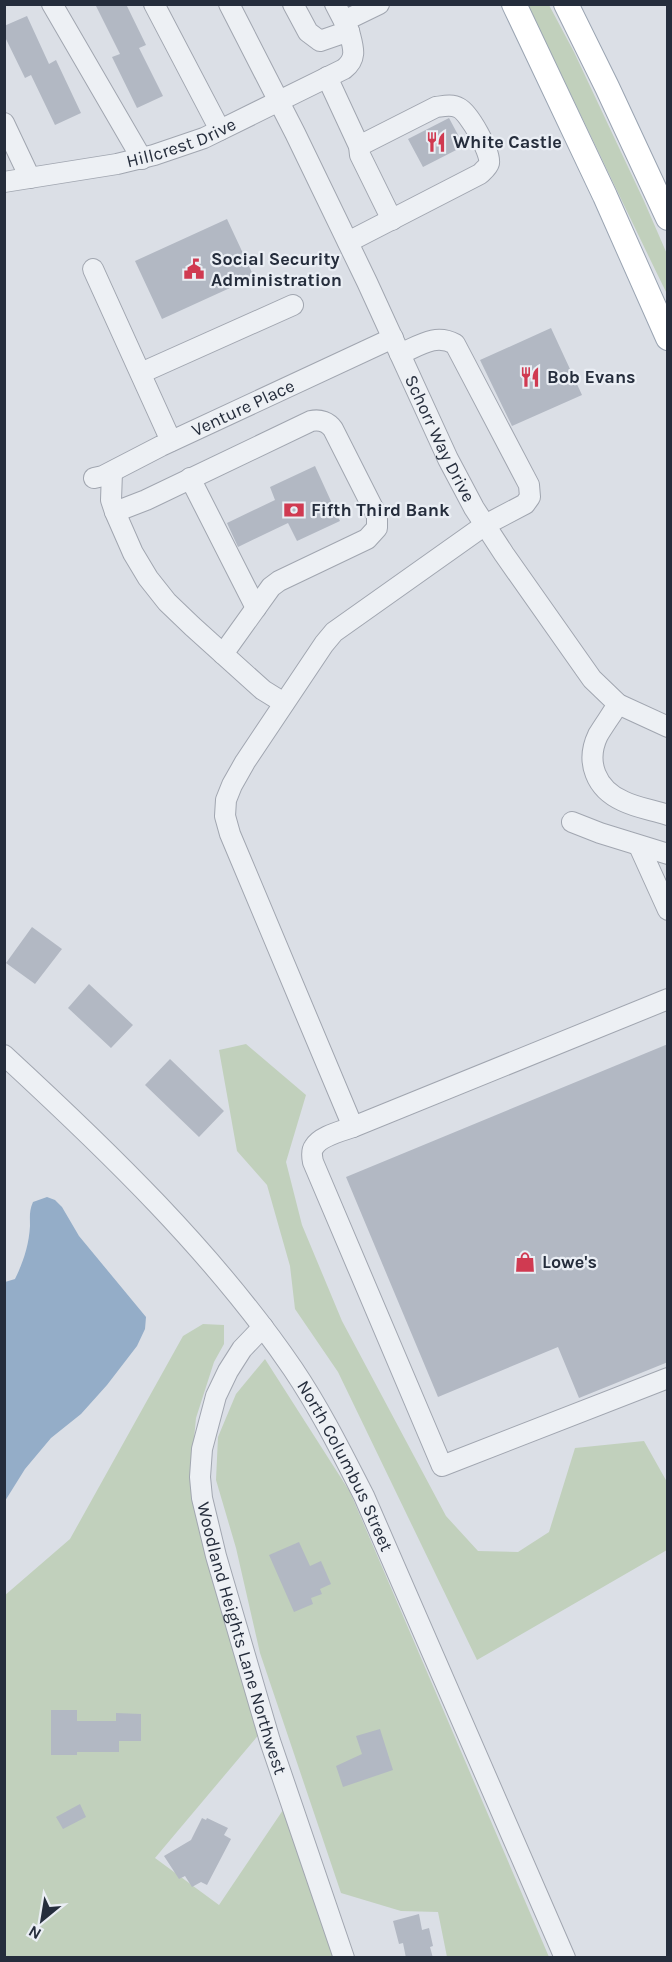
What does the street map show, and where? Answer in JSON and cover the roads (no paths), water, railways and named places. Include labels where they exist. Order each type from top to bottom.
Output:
[{"type":"main road","points":[[514,4],[605,196],[668,338]]},
{"type":"main road","points":[[566,4],[668,218]]},
{"type":"street","points":[[52,4],[142,159]]},
{"type":"street","points":[[154,4],[220,130]]},
{"type":"street","name":"Schorr Way Drive","points":[[229,4],[348,242],[448,459],[485,525],[592,679],[618,704],[668,727]]},
{"type":"street","points":[[293,4],[308,32],[320,41],[342,19],[379,4]]},
{"type":"street","points":[[342,19],[354,52],[351,63],[335,73],[360,155],[392,220]]},
{"type":"street","name":"Hillcrest Drive","points":[[4,182],[142,159],[204,138],[335,73]]},
{"type":"street","points":[[348,242],[480,174],[489,162],[488,154],[471,118],[458,107],[447,105],[436,107],[359,146]]},
{"type":"street","points":[[4,123],[30,178]]},
{"type":"street","points":[[93,269],[171,441]]},
{"type":"street","points":[[141,373],[293,305]]},
{"type":"street","name":"Venture Place","points":[[115,512],[103,475],[171,441],[396,346],[446,339],[455,344],[529,485],[530,497],[525,504],[485,525]]},
{"type":"street","points":[[223,654],[271,587],[279,581],[368,539],[377,528],[377,516],[338,436],[329,424],[323,421],[311,421],[146,500],[115,512],[148,578],[167,602],[223,654],[263,690],[284,703]]},
{"type":"street","points":[[190,478],[256,608]]},
{"type":"street","points":[[353,1127],[230,834],[225,816],[226,800],[232,785],[284,703],[334,632],[485,525]]},
{"type":"street","points":[[618,704],[598,736],[592,768],[604,789],[623,801],[668,815]]},
{"type":"street","points":[[572,822],[668,854]]},
{"type":"street","points":[[639,846],[668,910]]},
{"type":"street","points":[[668,999],[322,1140],[314,1146],[312,1154],[313,1162],[442,1466],[668,1378]]},
{"type":"street","name":"North Columbus Street","points":[[4,1055],[112,1158],[189,1238],[238,1294],[293,1369],[328,1426],[364,1496],[565,1958]]},
{"type":"street","name":"Woodland Heights Lane Northwest","points":[[263,1328],[242,1349],[216,1396],[202,1449],[200,1477],[202,1498],[216,1556],[270,1741],[344,1958]]},
{"type":"water","points":[[47,1197],[55,1200],[62,1207],[79,1236],[146,1317],[145,1329],[137,1346],[107,1385],[81,1414],[51,1438],[25,1469],[5,1501],[5,1282],[15,1279],[23,1260],[33,1202]]},
{"type":"place","name":"White Castle","points":[[436,142]]},
{"type":"place","name":"Social Security Administration","points":[[194,269]]},
{"type":"place","name":"Bob Evans","points":[[530,377]]},
{"type":"place","name":"Fifth Third Bank","points":[[294,510]]},
{"type":"place","name":"Lowe's","points":[[525,1262]]}]
